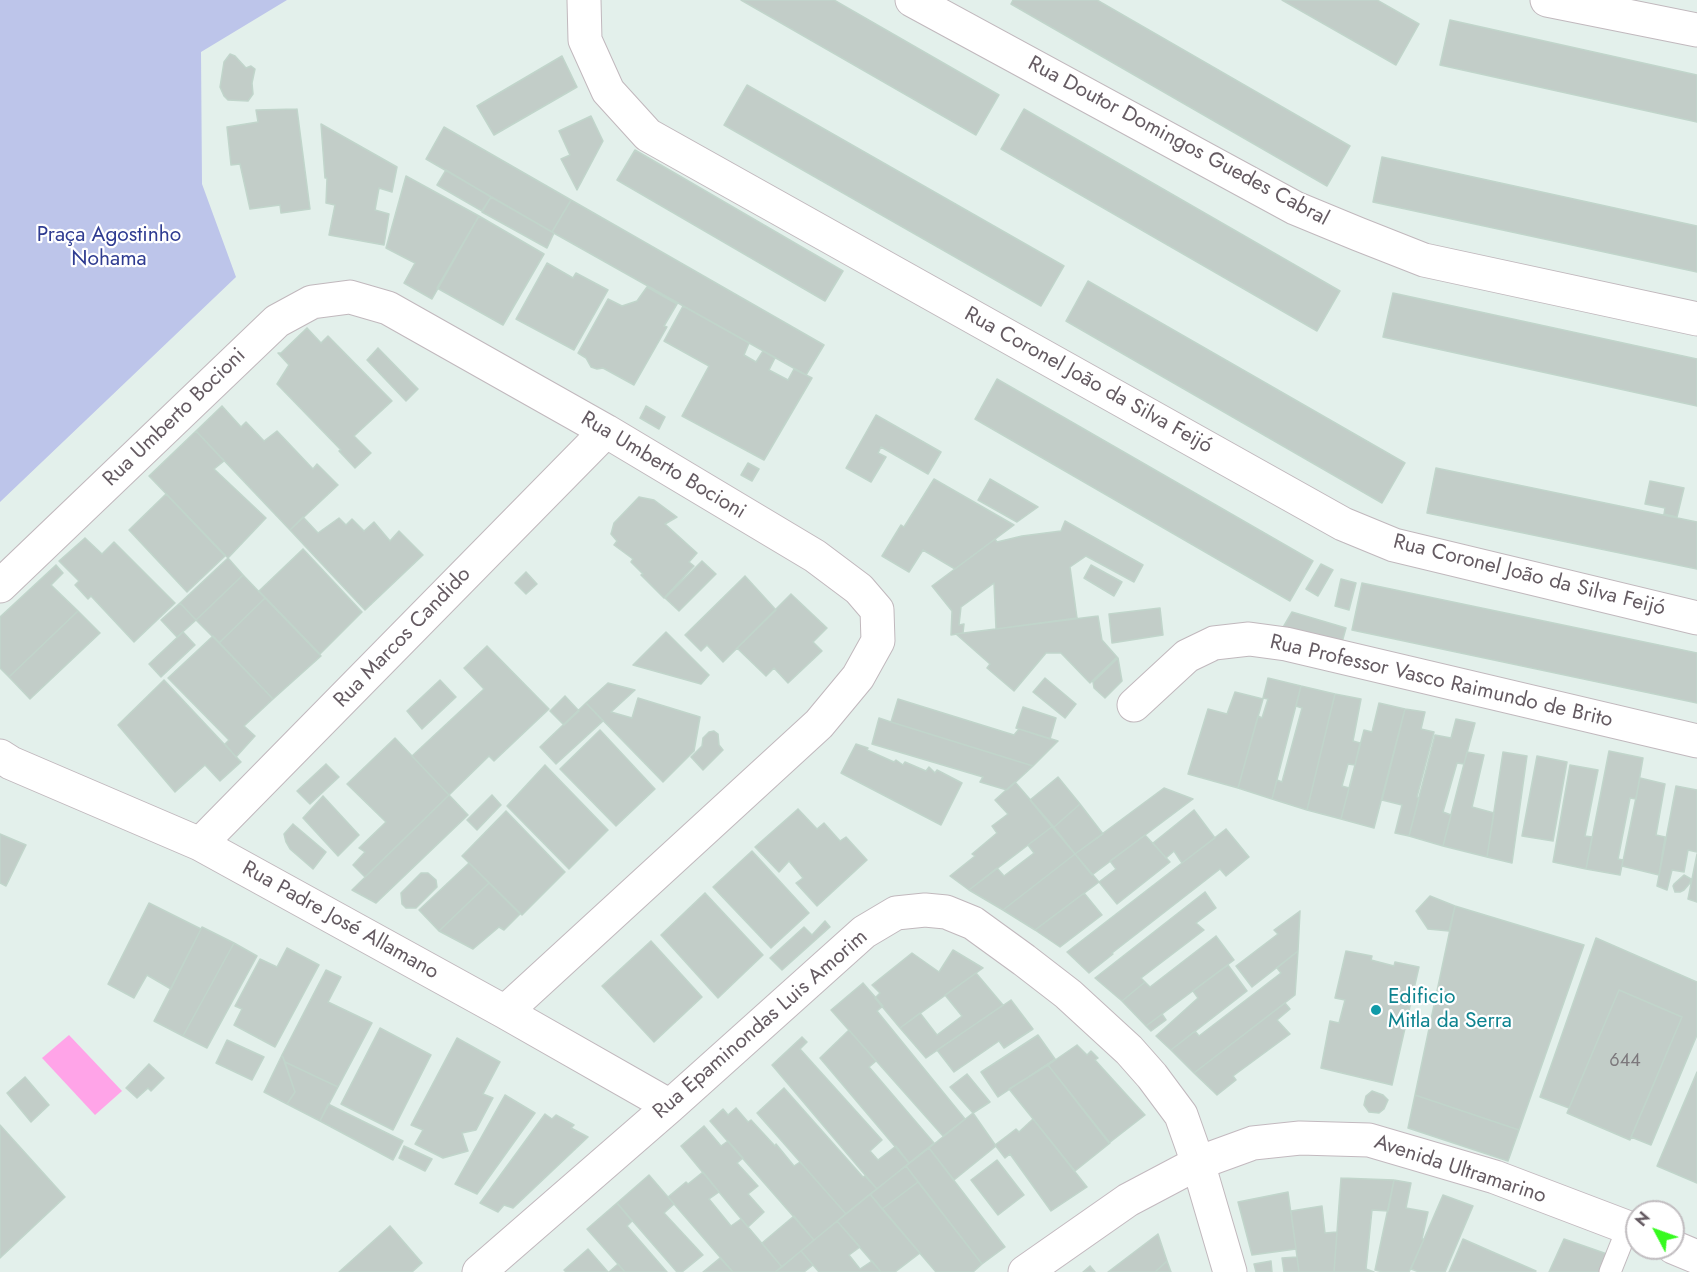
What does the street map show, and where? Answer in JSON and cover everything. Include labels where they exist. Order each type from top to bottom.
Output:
[{"type":"street","name":"Rua Coronel João da Silva Feijó","points":[[584,0],[585,40],[608,92],[648,135],[1343,524],[1394,545],[1697,618]]},
{"type":"street","name":"Rua Doutor Domingos Guedes Cabral","points":[[912,0],[1295,207],[1358,234],[1424,260],[1697,319]]},
{"type":"street","points":[[1547,0],[1697,30]]},
{"type":"street","name":"Rua Umberto Bocioni","points":[[0,586],[277,321],[312,302],[350,297],[388,308],[606,431],[815,556],[859,589],[876,610],[878,641],[858,677],[819,724],[505,1012]]},
{"type":"street","name":"Rua Marcos Candido","points":[[200,844],[606,431]]},
{"type":"street","name":"Rua Professor Vasco Raimundo de Brito","points":[[1134,705],[1187,656],[1214,643],[1249,639],[1298,646],[1697,741]]},
{"type":"street","name":"Rua Padre José Allamano","points":[[0,756],[11,763],[200,844],[670,1106]]},
{"type":"street","name":"Rua Epaminondas Luis Amorim","points":[[479,1272],[670,1106],[864,932],[896,913],[925,910],[946,912],[973,923],[1068,994],[1129,1050],[1152,1076],[1181,1115],[1198,1163],[1230,1272]]},
{"type":"street","name":"Avenida Ultramarino","points":[[1025,1272],[1128,1200],[1198,1163],[1253,1143],[1300,1138],[1369,1140],[1495,1177],[1625,1226]]},
{"type":"lane","points":[[1610,1272],[1625,1243]]},
{"type":"green space","name":"Praça Agostinho Nohama","points":[[0,0],[287,0],[201,52],[202,184],[236,277],[0,502]]},
{"type":"shaded area","points":[[69,1035],[122,1091],[95,1115],[42,1058]]},
{"type":"building","points":[[741,0],[834,0],[999,95],[976,135]]},
{"type":"building","points":[[1013,0],[1097,0],[1350,146],[1327,186],[1011,4]]},
{"type":"building","points":[[1282,0],[1377,0],[1419,24],[1396,65]]},
{"type":"building","points":[[1450,20],[1697,75],[1697,122],[1440,65]]},
{"type":"building","points":[[230,54],[246,68],[251,66],[255,69],[252,83],[253,94],[248,101],[228,100],[220,87],[224,62]]},
{"type":"building","points":[[562,56],[577,87],[494,135],[477,106]]},
{"type":"building","points":[[747,85],[1064,266],[1041,306],[724,125]]},
{"type":"building","points":[[297,109],[310,209],[281,213],[280,205],[250,209],[240,164],[231,165],[227,127],[258,122],[256,110]]},
{"type":"building","points":[[1024,109],[1340,291],[1317,331],[1001,149]]},
{"type":"building","points":[[591,116],[603,141],[577,190],[561,159],[570,155],[559,131]]},
{"type":"building","points":[[321,124],[397,167],[392,192],[379,188],[375,210],[389,214],[384,245],[329,235],[335,205],[326,203],[327,178],[325,178]]},
{"type":"building","points":[[444,127],[571,200],[552,232],[426,159]]},
{"type":"building","points":[[635,150],[843,271],[825,301],[617,180]]},
{"type":"building","points":[[1382,157],[1697,226],[1697,272],[1373,202]]},
{"type":"building","points":[[446,170],[491,197],[482,211],[437,185]]},
{"type":"building","points":[[406,176],[479,216],[432,299],[404,283],[415,263],[386,248]]},
{"type":"building","points":[[491,197],[554,233],[547,248],[482,212]]},
{"type":"building","points":[[571,200],[824,345],[806,375],[552,232]]},
{"type":"building","points":[[479,216],[544,254],[503,325],[437,288]]},
{"type":"building","points":[[547,263],[573,278],[576,273],[608,290],[574,350],[516,319]]},
{"type":"building","points":[[1088,281],[1405,463],[1382,503],[1066,321]]},
{"type":"building","points":[[647,287],[677,304],[664,326],[667,327],[634,385],[603,368],[591,367],[586,358],[578,353],[608,299],[622,306],[637,301]]},
{"type":"building","points":[[1393,293],[1697,359],[1697,406],[1383,337]]},
{"type":"building","points":[[683,306],[749,343],[744,355],[756,362],[763,351],[775,358],[769,370],[788,380],[794,369],[812,378],[764,460],[682,416],[709,366],[664,341]]},
{"type":"building","points":[[307,328],[321,343],[328,336],[392,401],[354,436],[371,453],[355,468],[339,451],[341,450],[277,384],[289,365],[278,353],[281,353]]},
{"type":"building","points":[[378,348],[418,389],[406,401],[367,360]]},
{"type":"building","points":[[997,379],[1313,561],[1290,601],[975,419]]},
{"type":"building","points":[[222,406],[241,427],[246,422],[264,441],[277,431],[313,469],[317,464],[338,485],[290,530],[196,431]]},
{"type":"building","points":[[646,406],[665,417],[659,429],[640,418]]},
{"type":"building","points":[[876,415],[941,452],[928,474],[881,447],[878,453],[886,457],[871,482],[846,468]]},
{"type":"building","points":[[196,431],[224,461],[214,469],[266,518],[228,558],[149,476]]},
{"type":"building","points":[[748,463],[759,469],[752,481],[741,475]]},
{"type":"building","points":[[1436,468],[1697,522],[1697,569],[1427,513]]},
{"type":"building","points":[[934,479],[1014,525],[955,569],[923,550],[909,572],[882,556],[901,525],[904,527]]},
{"type":"building","points":[[990,479],[1038,507],[1017,522],[978,500]]},
{"type":"building","points":[[1650,481],[1684,488],[1677,517],[1664,514],[1665,508],[1645,504]]},
{"type":"building","points":[[166,494],[225,556],[187,592],[129,530]]},
{"type":"building","points":[[639,497],[654,500],[677,517],[665,524],[697,553],[689,562],[694,566],[664,598],[641,575],[643,574],[631,562],[633,559],[614,545],[617,541],[611,534],[614,523]]},
{"type":"building","points":[[303,517],[318,533],[339,518],[346,525],[352,519],[364,531],[374,522],[390,541],[399,531],[423,555],[365,610],[290,530]]},
{"type":"building","points":[[1065,521],[1143,565],[1134,582],[1086,556],[1070,567],[1077,618],[996,629],[994,583],[961,607],[959,625],[964,624],[963,633],[951,635],[952,611],[932,586],[995,539],[997,542],[1061,531]]},
{"type":"building","points":[[85,538],[102,554],[114,542],[175,603],[134,642],[91,596],[88,599],[75,585],[79,581],[59,561]]},
{"type":"building","points":[[303,549],[362,612],[320,654],[259,591]]},
{"type":"building","points":[[228,558],[243,575],[196,620],[180,603]]},
{"type":"building","points":[[702,561],[716,574],[679,611],[665,598]]},
{"type":"building","points":[[1321,564],[1333,570],[1318,596],[1306,589]]},
{"type":"building","points":[[56,565],[63,573],[51,585],[78,611],[9,677],[0,668],[0,617]]},
{"type":"building","points":[[1091,565],[1122,582],[1114,596],[1084,578]]},
{"type":"building","points":[[526,572],[537,584],[526,594],[515,583]]},
{"type":"building","points":[[243,575],[265,598],[219,643],[196,620]]},
{"type":"building","points":[[745,576],[776,610],[723,662],[707,645],[701,651],[685,635]]},
{"type":"building","points":[[1341,579],[1356,583],[1349,610],[1335,606]]},
{"type":"building","points":[[1362,583],[1697,653],[1697,703],[1352,630]]},
{"type":"building","points":[[791,594],[827,628],[813,642],[822,651],[788,683],[774,668],[766,676],[737,648]]},
{"type":"building","points":[[265,598],[321,656],[273,699],[219,643]]},
{"type":"building","points":[[180,603],[196,620],[177,637],[161,620]]},
{"type":"building","points":[[1160,608],[1163,635],[1112,643],[1109,614]]},
{"type":"building","points":[[78,611],[100,633],[30,699],[9,677]]},
{"type":"building","points":[[1292,612],[1346,628],[1339,653],[1278,636]]},
{"type":"building","points":[[1098,616],[1102,640],[1117,657],[1090,683],[1061,653],[1046,653],[1014,691],[987,668],[990,664],[956,634]]},
{"type":"building","points":[[183,632],[195,645],[161,677],[149,664]]},
{"type":"building","points":[[666,632],[709,675],[701,684],[633,665]]},
{"type":"building","points":[[213,636],[273,699],[244,726],[255,736],[236,757],[225,744],[229,740],[168,678]]},
{"type":"building","points":[[487,646],[549,709],[494,761],[489,756],[449,795],[412,756],[484,689],[464,668]]},
{"type":"building","points":[[1118,658],[1122,681],[1105,698],[1094,688],[1093,682]]},
{"type":"building","points":[[1045,678],[1076,704],[1065,718],[1033,692]]},
{"type":"building","points":[[1268,678],[1301,686],[1272,799],[1238,788],[1258,716],[1262,718],[1268,699],[1263,698]]},
{"type":"building","points":[[164,680],[241,762],[220,781],[205,765],[175,792],[118,725]]},
{"type":"building","points":[[440,680],[456,697],[422,729],[407,711]]},
{"type":"building","points":[[608,683],[635,690],[611,712],[632,718],[638,698],[700,717],[694,751],[663,782],[586,703]]},
{"type":"building","points":[[1301,686],[1335,694],[1307,810],[1272,799],[1277,780],[1282,782],[1302,708],[1296,706]]},
{"type":"building","points":[[1235,692],[1263,699],[1238,788],[1188,774],[1208,709],[1227,714]]},
{"type":"building","points":[[1335,694],[1361,699],[1353,741],[1360,743],[1355,765],[1348,764],[1342,786],[1349,788],[1341,819],[1307,810]]},
{"type":"building","points":[[565,696],[579,711],[564,725],[550,711]]},
{"type":"building","points":[[898,699],[1014,735],[1019,729],[1058,741],[1033,766],[891,722]]},
{"type":"building","points":[[586,703],[603,721],[556,764],[540,747]]},
{"type":"building","points":[[1379,703],[1405,709],[1374,828],[1341,819],[1364,730],[1372,732]]},
{"type":"building","points":[[1023,707],[1056,718],[1050,739],[1016,728]]},
{"type":"building","points":[[1405,709],[1425,712],[1421,729],[1434,732],[1409,836],[1395,833],[1402,805],[1382,800]]},
{"type":"building","points":[[879,718],[1033,766],[1007,790],[980,782],[983,777],[872,744]]},
{"type":"building","points":[[1456,719],[1475,723],[1464,764],[1457,763],[1443,812],[1451,815],[1443,846],[1409,836],[1435,735],[1451,738]]},
{"type":"building","points":[[600,730],[655,789],[616,826],[560,769]]},
{"type":"building","points":[[714,731],[718,734],[719,745],[723,750],[703,770],[691,757],[702,746],[703,738],[709,732]]},
{"type":"building","points":[[395,738],[449,795],[365,877],[353,865],[365,852],[359,848],[386,822],[347,784]]},
{"type":"building","points":[[856,744],[894,762],[896,760],[903,765],[905,762],[926,771],[929,767],[935,773],[937,770],[962,783],[941,825],[841,773]]},
{"type":"building","points":[[1609,751],[1643,758],[1636,799],[1630,798],[1618,859],[1623,860],[1620,875],[1586,869]]},
{"type":"building","points":[[1467,752],[1484,755],[1472,807],[1494,813],[1487,857],[1443,846]]},
{"type":"building","points":[[1503,752],[1527,756],[1512,863],[1487,857]]},
{"type":"building","points":[[1537,756],[1567,762],[1553,841],[1522,836]]},
{"type":"building","points":[[326,764],[339,777],[310,804],[297,791]]},
{"type":"building","points":[[545,765],[608,830],[569,869],[507,806]]},
{"type":"building","points":[[1570,765],[1598,770],[1585,836],[1592,837],[1586,869],[1553,862]]},
{"type":"building","points":[[1058,777],[1080,804],[1053,828],[1030,800]]},
{"type":"building","points":[[1640,778],[1665,784],[1656,835],[1665,837],[1659,875],[1622,866]]},
{"type":"building","points":[[1015,782],[1053,826],[969,890],[950,876],[975,856],[972,854],[997,833],[992,826],[1008,814],[995,800]]},
{"type":"building","points":[[1676,786],[1697,790],[1697,852],[1688,850],[1684,872],[1672,870],[1667,890],[1657,886]]},
{"type":"building","points":[[1164,788],[1193,799],[1092,875],[1075,854]]},
{"type":"building","points":[[449,795],[468,815],[376,903],[352,890]]},
{"type":"building","points":[[492,795],[501,805],[477,830],[467,820]]},
{"type":"building","points":[[323,796],[359,835],[338,856],[303,818]]},
{"type":"building","points":[[1080,804],[1103,834],[1075,854],[1053,828]]},
{"type":"building","points":[[798,809],[817,829],[824,823],[840,841],[846,837],[867,860],[817,906],[796,883],[803,878],[789,861],[779,872],[755,847]]},
{"type":"building","points":[[1194,810],[1215,838],[1182,863],[1174,851],[1166,858],[1153,843]]},
{"type":"building","points":[[506,811],[565,872],[522,915],[462,856]]},
{"type":"building","points":[[293,824],[326,852],[313,869],[290,849],[286,842],[284,834]]},
{"type":"building","points":[[1053,826],[1075,854],[1003,910],[969,890],[997,868],[1004,876],[1034,853],[1028,845]]},
{"type":"building","points":[[1226,829],[1249,857],[1226,876],[1220,869],[1089,973],[1067,952]]},
{"type":"building","points":[[0,834],[26,845],[6,886],[0,883]]},
{"type":"building","points":[[1145,835],[1170,862],[1117,904],[1099,882],[1116,869],[1110,861]]},
{"type":"building","points":[[752,851],[809,913],[771,948],[713,887]]},
{"type":"building","points":[[1075,854],[1099,882],[1035,930],[1003,910]]},
{"type":"building","points":[[1697,854],[1697,902],[1688,899]]},
{"type":"building","points":[[469,863],[489,883],[439,931],[419,910]]},
{"type":"building","points":[[421,873],[428,873],[436,880],[437,887],[416,908],[406,908],[402,904],[401,893]]},
{"type":"building","points":[[1684,875],[1691,879],[1690,883],[1684,890],[1675,892],[1674,884]]},
{"type":"building","points":[[489,883],[520,914],[504,930],[499,927],[473,949],[439,931]]},
{"type":"building","points":[[1205,892],[1216,908],[1196,923],[1204,930],[1141,978],[1145,982],[1122,1001],[1095,978]]},
{"type":"building","points":[[705,893],[763,955],[718,998],[661,935]]},
{"type":"building","points":[[1084,893],[1102,915],[1060,947],[1035,930]]},
{"type":"building","points":[[1430,896],[1455,906],[1449,931],[1428,929],[1416,911]]},
{"type":"building","points":[[149,903],[201,929],[171,989],[147,975],[134,998],[108,984]]},
{"type":"building","points":[[1455,906],[1584,945],[1519,1130],[1415,1095]]},
{"type":"building","points":[[1300,911],[1298,951],[1252,987],[1236,966],[1278,934],[1274,930]]},
{"type":"building","points":[[825,921],[830,927],[782,970],[770,958],[804,927],[812,935]]},
{"type":"building","points":[[202,927],[234,943],[183,1036],[154,1021]]},
{"type":"building","points":[[1216,936],[1234,960],[1146,1026],[1122,1001],[1145,982],[1150,987]]},
{"type":"building","points":[[1596,938],[1697,982],[1697,1035],[1651,1145],[1631,1137],[1682,1017],[1619,990],[1569,1108],[1540,1097]]},
{"type":"building","points":[[651,941],[702,997],[654,1042],[602,986]]},
{"type":"building","points":[[234,943],[257,956],[207,1048],[183,1036]]},
{"type":"building","points":[[287,948],[319,965],[275,1047],[234,1025],[242,1009],[235,1006],[260,959],[277,967]]},
{"type":"building","points":[[953,950],[983,968],[900,1028],[875,998],[880,993],[872,985],[912,953],[939,972]]},
{"type":"building","points":[[1298,951],[1295,995],[1194,1073],[1171,1050],[1195,1031],[1199,1036],[1281,973],[1277,968]]},
{"type":"building","name":"Edificio Mitla da Serra","points":[[1346,951],[1372,956],[1371,960],[1394,966],[1395,962],[1419,967],[1392,1085],[1321,1068],[1330,1021],[1339,1023],[1345,1000],[1335,998]]},
{"type":"building","points":[[1228,965],[1247,991],[1171,1050],[1156,1036],[1198,998],[1193,991]]},
{"type":"building","points":[[326,970],[341,977],[328,1002],[372,1023],[338,1087],[285,1062],[282,1055]]},
{"type":"building","points":[[976,973],[1003,1005],[926,1058],[900,1028],[920,1013],[937,1035],[962,1016],[945,995]]},
{"type":"building","points":[[863,983],[883,1006],[877,1011],[965,1119],[943,1136],[831,1010]]},
{"type":"building","points":[[1619,990],[1682,1017],[1630,1140],[1567,1113]]},
{"type":"building","points":[[1011,1000],[1033,1029],[1004,1048],[999,1041],[954,1072],[937,1050]]},
{"type":"building","points":[[1285,1003],[1290,1009],[1277,1020],[1290,1034],[1233,1076],[1236,1080],[1217,1095],[1194,1073]]},
{"type":"building","points":[[1162,1014],[1166,1020],[1151,1031],[1146,1026]]},
{"type":"building","points":[[380,1028],[431,1055],[393,1130],[341,1104]]},
{"type":"building","points":[[849,1030],[876,1061],[869,1067],[934,1143],[909,1163],[820,1058]]},
{"type":"building","points":[[1038,1035],[1055,1059],[998,1097],[981,1072]]},
{"type":"building","points":[[802,1037],[807,1042],[800,1049],[882,1140],[870,1151],[878,1160],[896,1146],[909,1163],[877,1189],[772,1065]]},
{"type":"building","points":[[457,1038],[500,1062],[483,1094],[493,1098],[476,1130],[462,1133],[468,1151],[443,1158],[415,1144],[423,1130],[411,1125]]},
{"type":"building","points":[[227,1040],[264,1057],[252,1080],[216,1063]]},
{"type":"building","points":[[1077,1045],[1087,1055],[1091,1051],[1098,1058],[1095,1060],[1145,1115],[1109,1143],[1048,1065]]},
{"type":"building","points":[[282,1055],[295,1092],[287,1104],[264,1092]]},
{"type":"building","points":[[285,1062],[338,1087],[320,1121],[287,1104],[295,1092]]},
{"type":"building","points":[[149,1064],[164,1078],[151,1091],[148,1088],[137,1098],[126,1088]]},
{"type":"building","points":[[1048,1065],[1110,1143],[1075,1171],[1009,1089]]},
{"type":"building","points":[[1697,1072],[1697,1183],[1657,1166]]},
{"type":"building","points":[[967,1074],[990,1102],[973,1113],[950,1087]]},
{"type":"building","points":[[25,1077],[49,1105],[31,1122],[7,1093]]},
{"type":"building","points":[[784,1088],[863,1177],[865,1176],[877,1189],[846,1214],[757,1113]]},
{"type":"building","points":[[1372,1091],[1383,1095],[1388,1100],[1384,1109],[1379,1113],[1369,1112],[1364,1105],[1366,1096]]},
{"type":"building","points":[[505,1095],[535,1113],[477,1194],[455,1184]]},
{"type":"building","points":[[1415,1095],[1519,1130],[1508,1161],[1408,1128]]},
{"type":"building","points":[[328,1104],[403,1141],[393,1160],[320,1121]]},
{"type":"building","points":[[736,1108],[748,1122],[751,1120],[775,1146],[776,1144],[794,1166],[800,1162],[846,1214],[814,1240],[710,1121],[723,1109],[728,1115]]},
{"type":"building","points":[[973,1113],[996,1146],[954,1180],[929,1148]]},
{"type":"building","points":[[545,1114],[552,1119],[556,1115],[574,1125],[571,1128],[588,1137],[513,1208],[504,1205],[498,1212],[480,1203]]},
{"type":"building","points":[[1033,1119],[1087,1187],[1051,1211],[1010,1154],[1005,1158],[995,1145],[1016,1129],[1019,1132]]},
{"type":"building","points":[[0,1125],[65,1197],[0,1258]]},
{"type":"building","points":[[704,1126],[721,1146],[728,1141],[743,1158],[737,1163],[758,1186],[748,1194],[764,1212],[748,1227],[681,1146]]},
{"type":"building","points":[[404,1146],[432,1159],[425,1171],[399,1158]]},
{"type":"building","points":[[929,1148],[1005,1247],[982,1264],[906,1166]]},
{"type":"building","points":[[997,1160],[1024,1195],[998,1215],[971,1180]]},
{"type":"building","points":[[906,1166],[918,1182],[882,1209],[870,1194]]},
{"type":"building","points":[[703,1172],[719,1192],[709,1199],[731,1226],[741,1219],[782,1267],[775,1272],[733,1272],[668,1197]]},
{"type":"building","points":[[649,1175],[674,1204],[664,1213],[703,1255],[682,1272],[677,1272],[617,1203]]},
{"type":"building","points":[[1341,1178],[1394,1180],[1388,1211],[1372,1210],[1366,1269],[1374,1272],[1334,1272]]},
{"type":"building","points":[[1394,1180],[1411,1183],[1406,1208],[1428,1212],[1422,1239],[1424,1239],[1409,1272],[1375,1270]]},
{"type":"building","points":[[918,1182],[982,1264],[973,1272],[936,1272],[882,1209]]},
{"type":"building","points":[[1288,1192],[1296,1249],[1252,1255],[1238,1202]]},
{"type":"building","points":[[870,1194],[920,1253],[895,1272],[881,1272],[837,1221]]},
{"type":"building","points":[[1443,1195],[1473,1206],[1445,1272],[1419,1272],[1411,1269]]},
{"type":"building","points":[[617,1203],[632,1221],[627,1226],[667,1272],[625,1272],[587,1229]]},
{"type":"building","points":[[1322,1206],[1325,1233],[1337,1232],[1334,1272],[1299,1272],[1291,1211]]},
{"type":"building","points":[[794,1216],[814,1240],[782,1267],[762,1243]]},
{"type":"building","points":[[837,1221],[860,1247],[849,1255],[860,1269],[872,1261],[881,1272],[819,1272],[801,1251]]},
{"type":"building","points":[[390,1226],[422,1263],[412,1272],[339,1272]]},
{"type":"building","points":[[1158,1234],[1167,1261],[1155,1272],[1108,1272]]},
{"type":"building","points":[[1463,1239],[1536,1271],[1449,1272]]},
{"type":"building","points":[[1564,1239],[1607,1254],[1601,1272],[1549,1272]]},
{"type":"building","points":[[588,1249],[608,1272],[566,1272],[564,1270]]},
{"type":"building","points":[[801,1251],[813,1265],[804,1272],[775,1272]]},
{"type":"building","points":[[1297,1257],[1299,1272],[1284,1272],[1282,1258]]},
{"type":"building","points":[[720,1258],[733,1272],[703,1272]]},
{"type":"building","points":[[1167,1261],[1171,1272],[1155,1272]]},
{"type":"building","points":[[1271,1261],[1272,1272],[1256,1272],[1254,1264]]},
{"type":"building","points":[[618,1264],[625,1272],[609,1272]]},
{"type":"building","points":[[1090,1266],[1095,1272],[1083,1272]]},
{"type":"place","name":"Edificio Mitla da Serra","points":[[1376,1010]]}]
